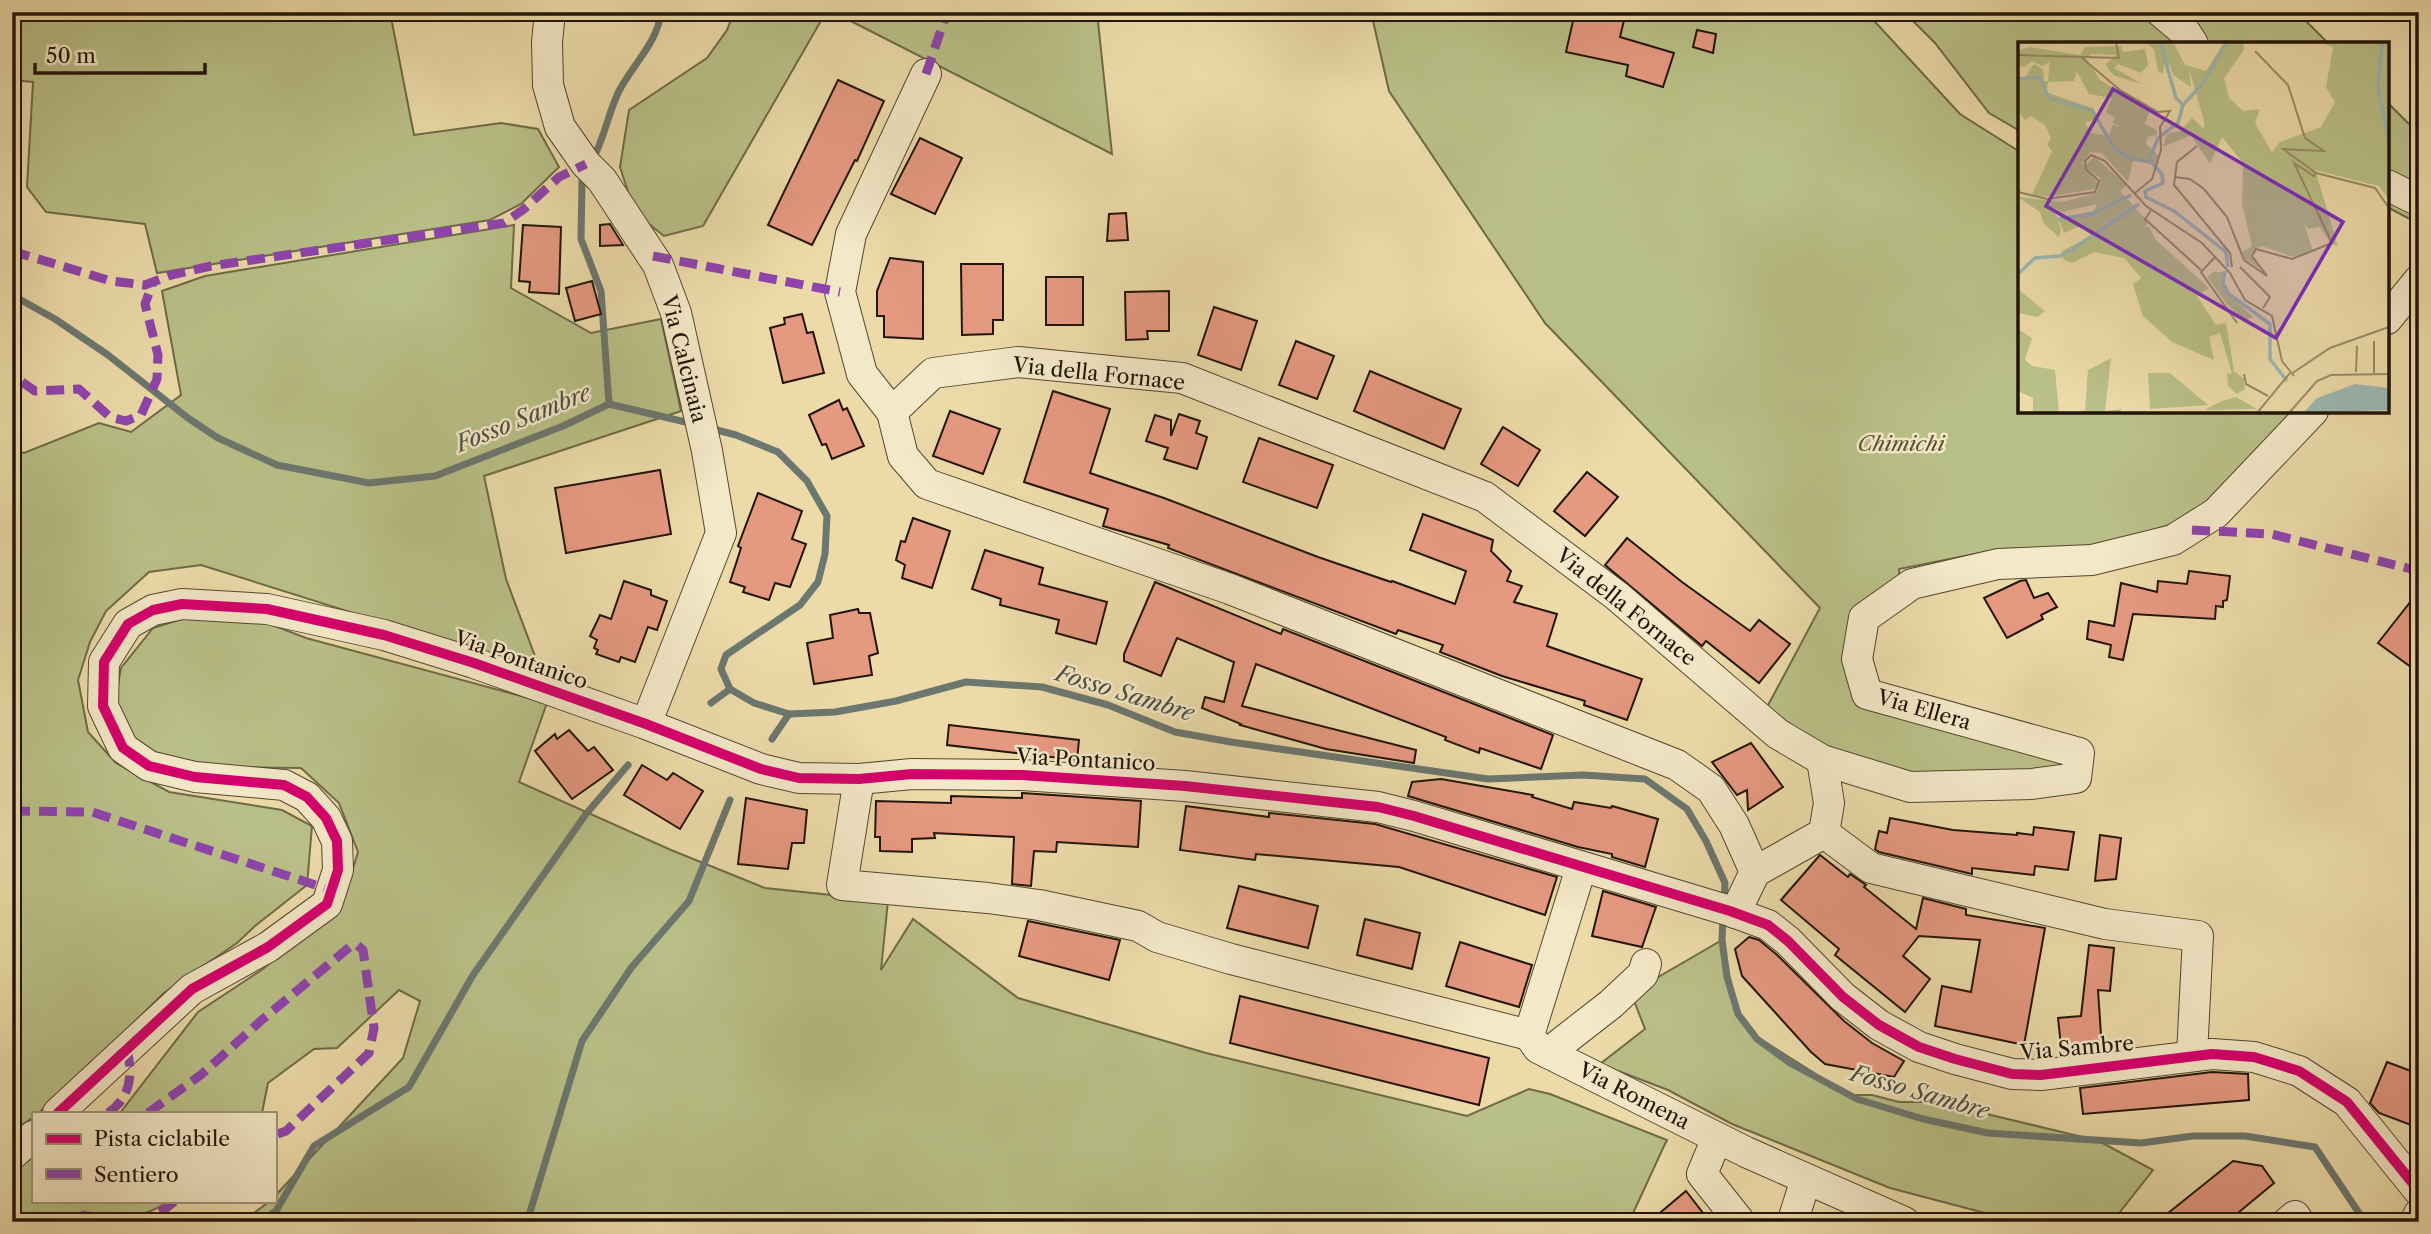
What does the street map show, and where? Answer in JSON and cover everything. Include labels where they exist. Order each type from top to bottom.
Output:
[{"type":"street","name":"Via Calcinaia","points":[[550,12],[547,43],[548,85],[560,127],[658,265],[676,313],[707,451],[721,533],[646,724]]},
{"type":"street","points":[[2161,12],[2186,33],[2192,42]]},
{"type":"street","points":[[926,74],[850,234],[840,292],[862,374],[892,412],[903,456],[927,484],[1230,589],[1677,765],[1712,789],[1734,825],[1755,872]]},
{"type":"street","points":[[2389,187],[2419,201]]},
{"type":"street","points":[[2389,317],[2419,280]]},
{"type":"street","name":"Via della Fornace","points":[[892,412],[933,373],[1018,362],[1182,378],[1485,497],[1617,596],[1778,734],[1822,760]]},
{"type":"street","name":"Via Ellera","points":[[1822,760],[1910,787],[2032,784],[2076,778],[2079,752],[1867,694],[1857,659],[1864,618],[1912,584],[1998,564],[2092,560],[2173,540],[2216,513],[2311,413]]},
{"type":"street","name":"Via Pontanico","points":[[59,1112],[192,989],[268,947],[327,904],[338,870],[338,841],[326,818],[307,797],[284,785],[195,777],[149,766],[123,748],[103,706],[104,662],[128,624],[153,610],[182,604],[267,609],[410,643],[646,724],[761,769],[799,778],[859,779],[912,774],[1022,775],[1185,786],[1378,807],[1673,895]]},
{"type":"street","points":[[1822,760],[1829,803],[1824,833]]},
{"type":"street","name":"Via Romena","points":[[859,779],[842,885],[1039,905],[1138,926],[1157,937],[1539,1044],[1717,1138],[1900,1221]]},
{"type":"street","points":[[1732,912],[1755,872],[1824,833]]},
{"type":"street","points":[[1824,833],[1871,868],[2116,925],[2199,936],[2192,1055]]},
{"type":"street","points":[[1539,1044],[1581,868]]},
{"type":"street","name":"Via Sambre","points":[[1673,895],[1768,925],[1788,941],[1843,997],[1879,1025],[1919,1047],[1955,1059],[2012,1074],[2042,1075],[2212,1054],[2254,1057],[2300,1071],[2347,1102],[2419,1191]]},
{"type":"street","points":[[1539,1044],[1611,1004],[1643,974],[1646,964]]},
{"type":"street","points":[[12,1155],[32,1137]]},
{"type":"street","points":[[1717,1138],[1702,1174],[1740,1222]]},
{"type":"street","points":[[1798,1222],[1794,1217],[1807,1179]]},
{"type":"street","points":[[2415,1222],[2419,1213]]},
{"type":"street","points":[[2288,1222],[2295,1216],[2299,1222]]},
{"type":"green space","points":[[12,12],[390,12],[414,135],[501,123],[538,129],[559,167],[521,204],[490,220],[157,273],[145,224],[46,212],[27,187],[33,82],[12,80]]},
{"type":"green space","points":[[734,12],[826,12],[703,226],[664,236],[635,213],[620,167],[629,110],[707,58],[727,30]]},
{"type":"green space","points":[[833,12],[1097,12],[1112,154]]},
{"type":"green space","name":"Chimichi","points":[[1371,12],[1866,12],[1960,114],[2018,151],[2018,413],[2299,413],[2196,516],[2100,548],[2000,549],[1899,569],[1900,583],[1855,619],[1853,687],[2068,758],[2065,771],[1912,776],[1823,747],[1766,709],[1820,608],[1545,323],[1389,91]]},
{"type":"green space","points":[[1904,12],[2297,12],[2327,42],[2018,42],[2018,130],[1989,113],[1935,43]]},
{"type":"green space","points":[[2389,104],[2419,134],[2419,224],[2389,208]]},
{"type":"green space","points":[[514,225],[511,288],[591,333],[661,319],[681,411],[484,476],[506,579],[541,672],[201,565],[149,572],[106,611],[90,642],[78,680],[88,732],[116,763],[169,792],[282,810],[312,826],[307,885],[237,943],[164,993],[57,1098],[39,1112],[32,1112],[32,1118],[12,1133],[12,450],[24,453],[99,423],[131,432],[181,395],[162,291],[205,276]]},
{"type":"green space","points":[[244,614],[306,638],[547,703],[519,782],[671,850],[765,888],[888,901],[881,970],[913,919],[1018,998],[1206,1053],[1467,1116],[1529,1089],[1550,1094],[1667,1140],[1629,1222],[242,1222],[269,1202],[276,1202],[276,1195],[403,1058],[420,1001],[399,990],[337,1048],[314,1049],[268,1083],[262,1112],[121,1112],[198,1012],[263,969],[343,901],[358,852],[339,803],[301,768],[211,767],[128,745],[114,706],[121,668],[153,628],[195,615]]},
{"type":"green space","points":[[1722,940],[1736,1009],[1754,1035],[1849,1095],[1872,1095],[1899,1102],[1937,1102],[2099,1141],[2153,1170],[2112,1222],[2019,1222],[1890,1188],[1732,1124],[1668,1090],[1600,1064],[1645,1029],[1631,993]]},
{"type":"green space","points":[[32,1158],[32,1202],[167,1202],[134,1216],[73,1216],[71,1222],[12,1222],[12,1173]]},
{"type":"building","points":[[1575,12],[1626,12],[1620,37],[1674,53],[1663,87],[1626,76],[1628,65],[1566,52]]},
{"type":"building","points":[[1697,30],[1716,34],[1713,53],[1693,47]]},
{"type":"building","points":[[838,80],[884,101],[857,161],[855,160],[812,245],[768,225]]},
{"type":"building","points":[[920,138],[962,158],[935,214],[891,194]]},
{"type":"building","points":[[1126,213],[1128,240],[1107,241],[1109,214]]},
{"type":"building","points":[[610,224],[623,245],[600,246],[600,225]]},
{"type":"building","points":[[523,225],[561,227],[559,294],[529,292],[530,282],[519,281]]},
{"type":"building","points":[[890,258],[923,262],[923,339],[884,337],[884,316],[877,316],[877,291]]},
{"type":"building","points":[[961,264],[1003,264],[1003,320],[993,320],[993,334],[962,335]]},
{"type":"building","points":[[1046,277],[1083,277],[1083,325],[1046,325]]},
{"type":"building","points":[[592,281],[601,314],[575,321],[566,288]]},
{"type":"building","points":[[1169,291],[1169,331],[1147,331],[1148,339],[1126,340],[1125,292]]},
{"type":"building","points":[[1214,307],[1257,321],[1241,370],[1198,355]]},
{"type":"building","points":[[802,314],[807,333],[813,332],[824,373],[783,383],[770,328],[785,324],[784,318]]},
{"type":"building","points":[[1296,341],[1334,356],[1317,399],[1279,385]]},
{"type":"building","points":[[1370,371],[1461,409],[1444,449],[1354,411]]},
{"type":"building","points":[[1053,391],[1110,409],[1090,473],[1455,604],[1466,571],[1410,550],[1423,514],[1493,540],[1491,551],[1511,571],[1507,581],[1522,586],[1514,602],[1557,614],[1547,646],[1642,679],[1627,720],[1584,705],[1585,701],[1502,676],[1440,652],[1443,645],[1398,630],[1396,634],[1168,548],[1169,545],[1103,526],[1108,509],[1024,482]]},
{"type":"building","points":[[839,400],[843,410],[847,408],[864,446],[832,459],[826,444],[822,445],[809,415]]},
{"type":"building","points":[[950,411],[1000,429],[983,474],[933,456]]},
{"type":"building","points":[[1179,414],[1200,421],[1196,433],[1207,437],[1197,469],[1164,459],[1168,448],[1146,441],[1155,415],[1171,420],[1171,436]]},
{"type":"building","points":[[1503,427],[1540,450],[1518,486],[1481,464]]},
{"type":"building","points":[[1259,438],[1333,465],[1317,508],[1243,482]]},
{"type":"building","points":[[660,470],[671,534],[566,553],[555,488]]},
{"type":"building","points":[[1587,472],[1618,497],[1585,536],[1554,511]]},
{"type":"building","points":[[758,493],[802,511],[792,539],[806,544],[790,587],[775,583],[769,600],[743,592],[745,587],[730,582],[741,548],[738,546]]},
{"type":"building","points":[[913,518],[950,531],[932,588],[902,578],[905,565],[896,560],[901,541],[905,542]]},
{"type":"building","points":[[1627,538],[1750,631],[1759,620],[1790,644],[1759,683],[1706,641],[1702,646],[1605,565]]},
{"type":"building","points":[[985,550],[1043,568],[1039,584],[1107,602],[1096,644],[1056,633],[1059,620],[1000,605],[1001,599],[972,589]]},
{"type":"building","points":[[2189,571],[2230,576],[2227,600],[2223,601],[2223,607],[2216,606],[2215,619],[2133,614],[2123,660],[2109,657],[2111,645],[2087,639],[2089,621],[2114,626],[2121,583],[2157,592],[2158,581],[2187,584]]},
{"type":"building","points":[[2026,580],[2034,598],[2048,593],[2057,607],[2041,615],[2043,619],[2007,638],[1984,598]]},
{"type":"building","points":[[624,581],[651,590],[651,595],[667,601],[657,630],[648,627],[635,662],[621,657],[619,662],[596,654],[598,650],[594,648],[597,640],[590,636],[600,615],[611,619]]},
{"type":"building","points":[[1155,582],[1281,634],[1283,629],[1553,735],[1541,769],[1480,748],[1479,753],[1445,740],[1446,737],[1256,664],[1242,706],[1416,750],[1414,763],[1326,749],[1240,725],[1202,708],[1205,697],[1224,702],[1234,662],[1177,638],[1161,676],[1124,661],[1124,654]]},
{"type":"building","points":[[2419,591],[2419,656],[2411,667],[2378,643]]},
{"type":"building","points":[[858,609],[859,613],[870,613],[878,653],[869,656],[872,675],[814,684],[807,643],[833,638],[830,615]]},
{"type":"building","points":[[949,725],[1079,740],[1077,760],[947,745]]},
{"type":"building","points":[[569,730],[588,751],[594,747],[613,770],[572,799],[535,751],[555,734],[557,739]]},
{"type":"building","points":[[1751,743],[1783,787],[1748,810],[1747,790],[1737,795],[1712,762]]},
{"type":"building","points":[[642,765],[667,780],[673,773],[703,791],[680,829],[624,795]]},
{"type":"building","points":[[1441,779],[1533,795],[1532,797],[1572,809],[1574,802],[1612,806],[1658,819],[1645,867],[1612,857],[1612,854],[1578,847],[1408,796],[1412,782]]},
{"type":"building","points":[[1022,793],[1141,801],[1138,847],[1057,842],[1056,852],[1034,851],[1031,886],[1012,884],[1014,837],[934,833],[935,838],[912,839],[912,852],[880,851],[880,837],[875,837],[876,801],[951,803],[951,796],[1022,798]]},
{"type":"building","points":[[746,798],[807,810],[804,843],[792,843],[788,869],[738,864]]},
{"type":"building","points":[[1186,806],[1269,817],[1269,813],[1375,824],[1557,877],[1545,915],[1399,867],[1256,854],[1255,860],[1180,850]]},
{"type":"building","points":[[1890,818],[1953,830],[2017,835],[2033,835],[2034,827],[2074,832],[2068,870],[2035,866],[2034,875],[1972,868],[1972,874],[1879,852],[1875,849],[1879,831],[1887,833]]},
{"type":"building","points":[[2100,835],[2121,838],[2116,879],[2095,881]]},
{"type":"building","points":[[1820,855],[1848,877],[1850,874],[1866,885],[1864,887],[1916,929],[1923,898],[1966,909],[1966,915],[2045,928],[2024,1045],[1935,1026],[1942,986],[1971,992],[1980,940],[1919,936],[1903,956],[1930,979],[1905,1012],[1835,955],[1839,949],[1781,900]]},
{"type":"building","points":[[1239,886],[1318,906],[1308,948],[1227,928]]},
{"type":"building","points":[[1603,891],[1656,907],[1642,947],[1592,936]]},
{"type":"building","points":[[1365,919],[1420,933],[1412,969],[1357,955]]},
{"type":"building","points":[[1028,921],[1120,940],[1109,980],[1019,956]]},
{"type":"building","points":[[1749,937],[1759,940],[1776,954],[1844,1021],[1872,1043],[1904,1061],[1894,1077],[1825,1064],[1811,1052],[1742,976],[1735,949]]},
{"type":"building","points":[[1460,942],[1532,965],[1519,1007],[1446,986]]},
{"type":"building","points":[[2089,945],[2114,948],[2110,991],[2098,990],[2102,1050],[2062,1055],[2058,1018],[2081,1016]]},
{"type":"building","points":[[1240,996],[1489,1058],[1479,1105],[1230,1043]]},
{"type":"building","points":[[2387,1062],[2419,1074],[2419,1128],[2379,1113],[2370,1103]]},
{"type":"building","points":[[2212,1072],[2248,1074],[2249,1100],[2083,1114],[2080,1088]]},
{"type":"building","points":[[2233,1161],[2262,1166],[2274,1183],[2227,1222],[2157,1222]]},
{"type":"building","points":[[1686,1191],[1710,1222],[1649,1222]]},
{"type":"waterway","points":[[593,159],[618,93],[650,44],[661,12]]},
{"type":"waterway","points":[[586,173],[582,181],[581,239],[601,291],[609,404]]},
{"type":"waterway","name":"Fosso Sambre","points":[[12,295],[55,319],[108,355],[188,418],[218,438],[277,465],[369,483],[435,476],[563,426],[609,404],[694,424]]},
{"type":"waterway","name":"Fosso Sambre","points":[[709,428],[736,435],[778,452],[807,481],[827,516],[825,554],[818,582],[800,605],[726,655],[721,669],[730,689],[754,703],[789,714],[835,712],[896,701],[966,682],[1042,687],[1108,705],[1175,732],[1231,742],[1488,779],[1583,775],[1645,779],[1687,809],[1706,841],[1725,883],[1724,901]]},
{"type":"waterway","points":[[711,703],[730,689]]},
{"type":"waterway","points":[[772,739],[789,714]]},
{"type":"waterway","points":[[260,1222],[276,1211],[314,1146],[409,1087],[473,975],[586,814],[628,765]]},
{"type":"waterway","points":[[527,1222],[582,1041],[631,968],[689,901],[730,800]]},
{"type":"waterway","name":"Fosso Sambre","points":[[1723,917],[1722,940],[1727,977],[1738,1014],[1757,1039],[1790,1063],[1857,1099],[1923,1119],[1988,1133],[2141,1143],[2193,1136],[2245,1136],[2315,1147],[2365,1222]]},
{"type":"marked path","points":[[926,74],[947,12]]},
{"type":"marked path","points":[[12,251],[111,281],[145,285],[171,275],[211,266],[504,223],[559,177],[586,164]]},
{"type":"marked path","points":[[653,256],[840,292]]},
{"type":"marked path","points":[[22,382],[35,391],[79,389],[110,417],[126,421],[141,415],[157,379],[158,355],[145,304],[153,282]]},
{"type":"marked path","points":[[2192,530],[2271,534],[2419,571]]},
{"type":"marked path","points":[[12,811],[92,812],[331,890]]},
{"type":"marked path","points":[[149,1112],[202,1074],[264,1018],[351,946],[357,945],[363,950],[374,1028],[369,1053],[286,1131],[276,1135]]},
{"type":"marked path","points":[[109,1112],[126,1093],[130,1076],[127,1049]]},
{"type":"marked path","points":[[81,1215],[119,1221],[141,1220],[174,1202]]},
{"type":"cycle path","points":[[59,1112],[192,989],[268,947],[327,904],[338,870],[337,841],[326,818],[307,797],[284,785],[195,777],[149,766],[123,748],[103,706],[104,662],[128,624],[153,610],[182,604],[267,609],[384,635],[474,663],[646,724],[761,769],[799,778],[859,779],[912,774],[1022,775],[1185,786],[1378,807],[1414,816],[1730,911],[1768,925],[1788,941],[1843,997],[1879,1025],[1919,1047],[1955,1059],[2012,1074],[2041,1075],[2212,1054],[2254,1057],[2299,1071],[2347,1102],[2419,1191]]}]
